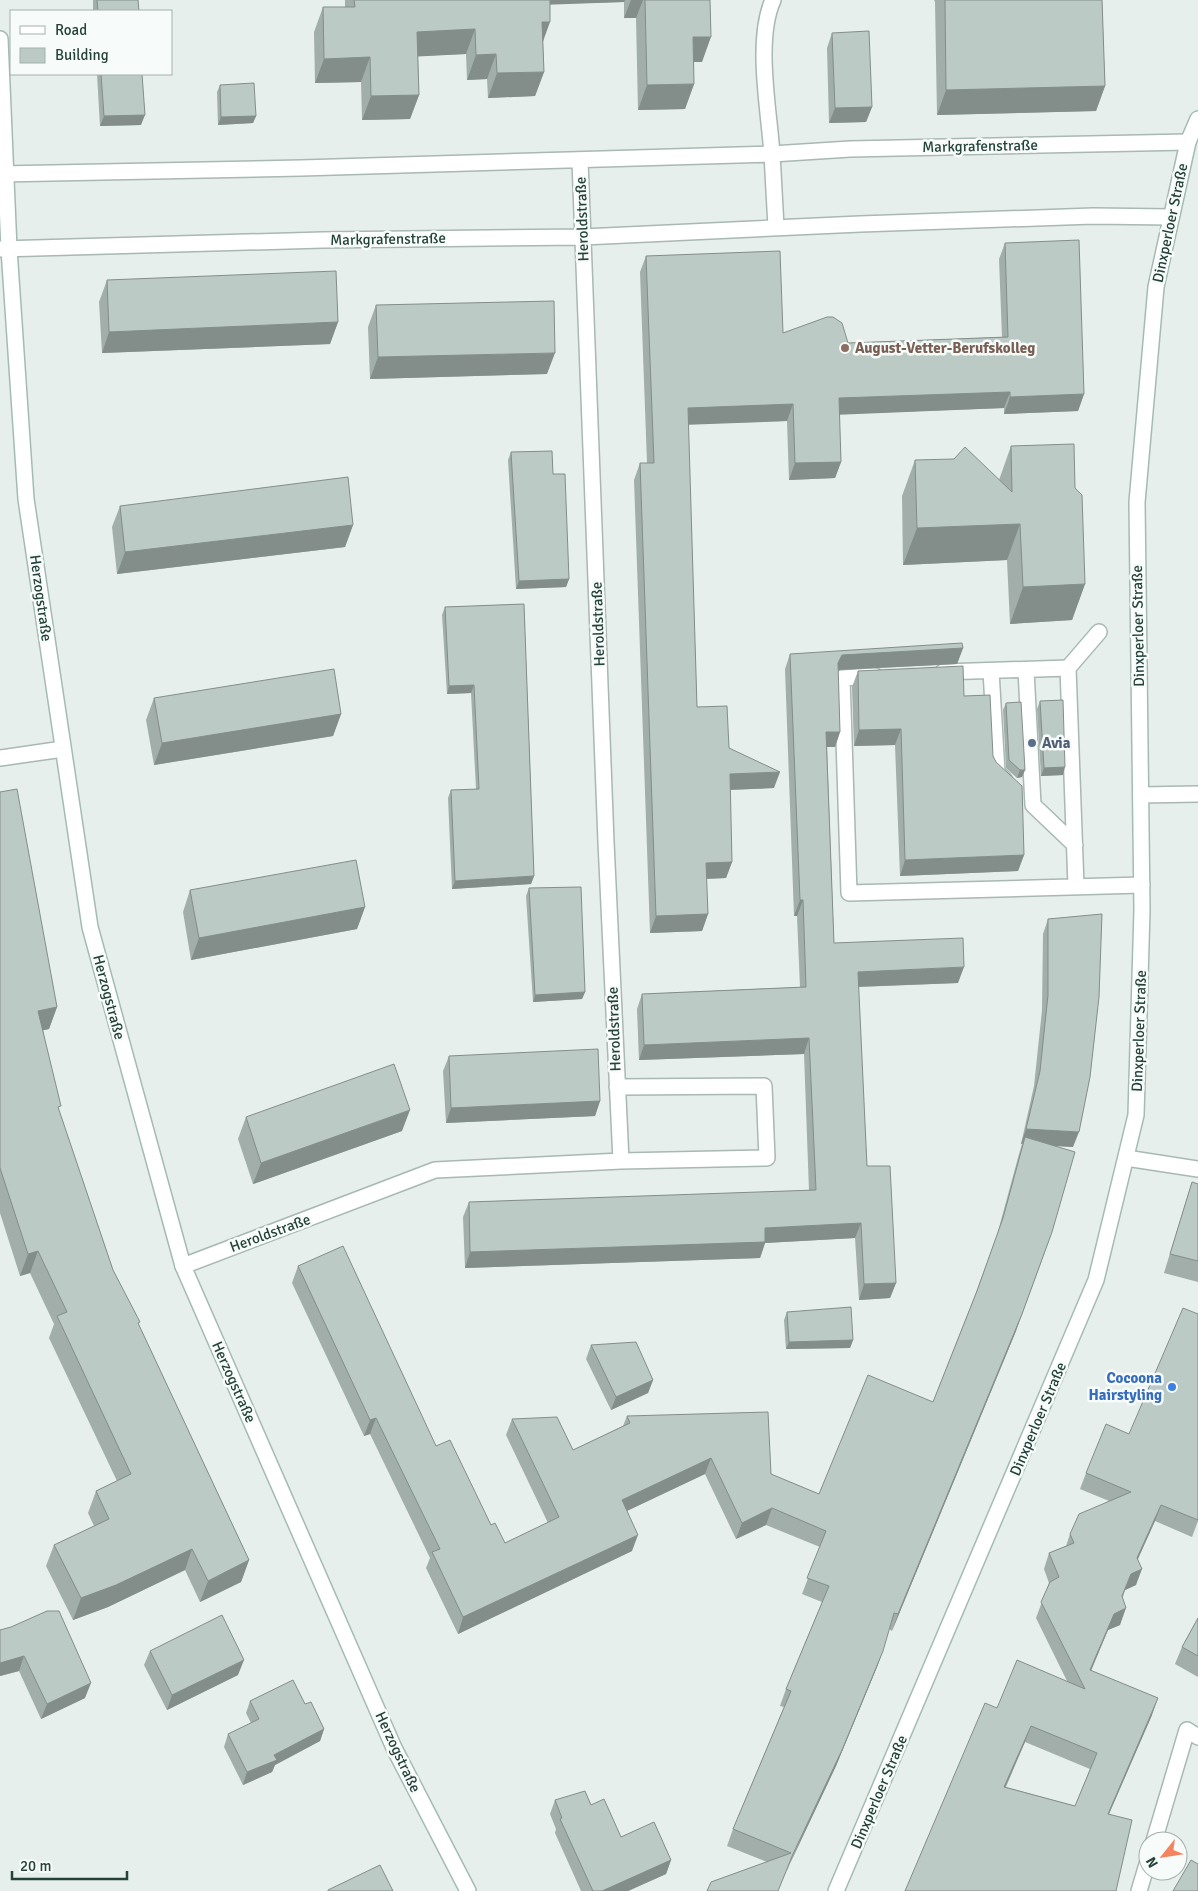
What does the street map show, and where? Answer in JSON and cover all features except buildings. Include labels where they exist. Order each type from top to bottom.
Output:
[{"type":"street","points":[[773,0],[769,9],[764,39],[776,227]]},
{"type":"street","name":"Herzogstraße","points":[[0,39],[5,249],[26,499],[90,927],[183,1266],[394,1748],[468,1891]]},
{"type":"street","name":"Dinxperloer Straße","points":[[836,1891],[1096,1280],[1136,1115],[1142,885],[1137,502],[1156,287],[1188,142],[1198,119]]},
{"type":"street","name":"Markgrafenstraße","points":[[3,174],[580,161],[772,154],[850,149],[1188,142]]},
{"type":"street","name":"Heroldstraße","points":[[580,161],[621,1161]]},
{"type":"street","name":"Markgrafenstraße","points":[[5,249],[323,240],[583,236],[1084,216],[1171,217]]},
{"type":"street","points":[[1076,886],[1068,668],[1100,632]]},
{"type":"street","points":[[929,673],[1068,668]]},
{"type":"street","points":[[1026,670],[1032,805]]},
{"type":"street","points":[[991,671],[997,772],[1075,845]]},
{"type":"street","points":[[890,675],[842,678],[849,893],[1142,885]]},
{"type":"street","points":[[0,758],[63,749]]},
{"type":"street","points":[[1141,795],[1198,794]]},
{"type":"street","name":"Heroldstraße","points":[[183,1266],[435,1170],[621,1161],[767,1158],[764,1086],[617,1087]]},
{"type":"street","points":[[1126,1158],[1198,1169]]},
{"type":"street","points":[[1157,1831],[1187,1730],[1198,1737]]},
{"type":"place","name":"August-Vetter-Berufskolleg","points":[[845,348]]},
{"type":"place","name":"Avia","points":[[1032,743]]},
{"type":"place","name":"Cocoona Hairstyling","points":[[1172,1387]]}]
